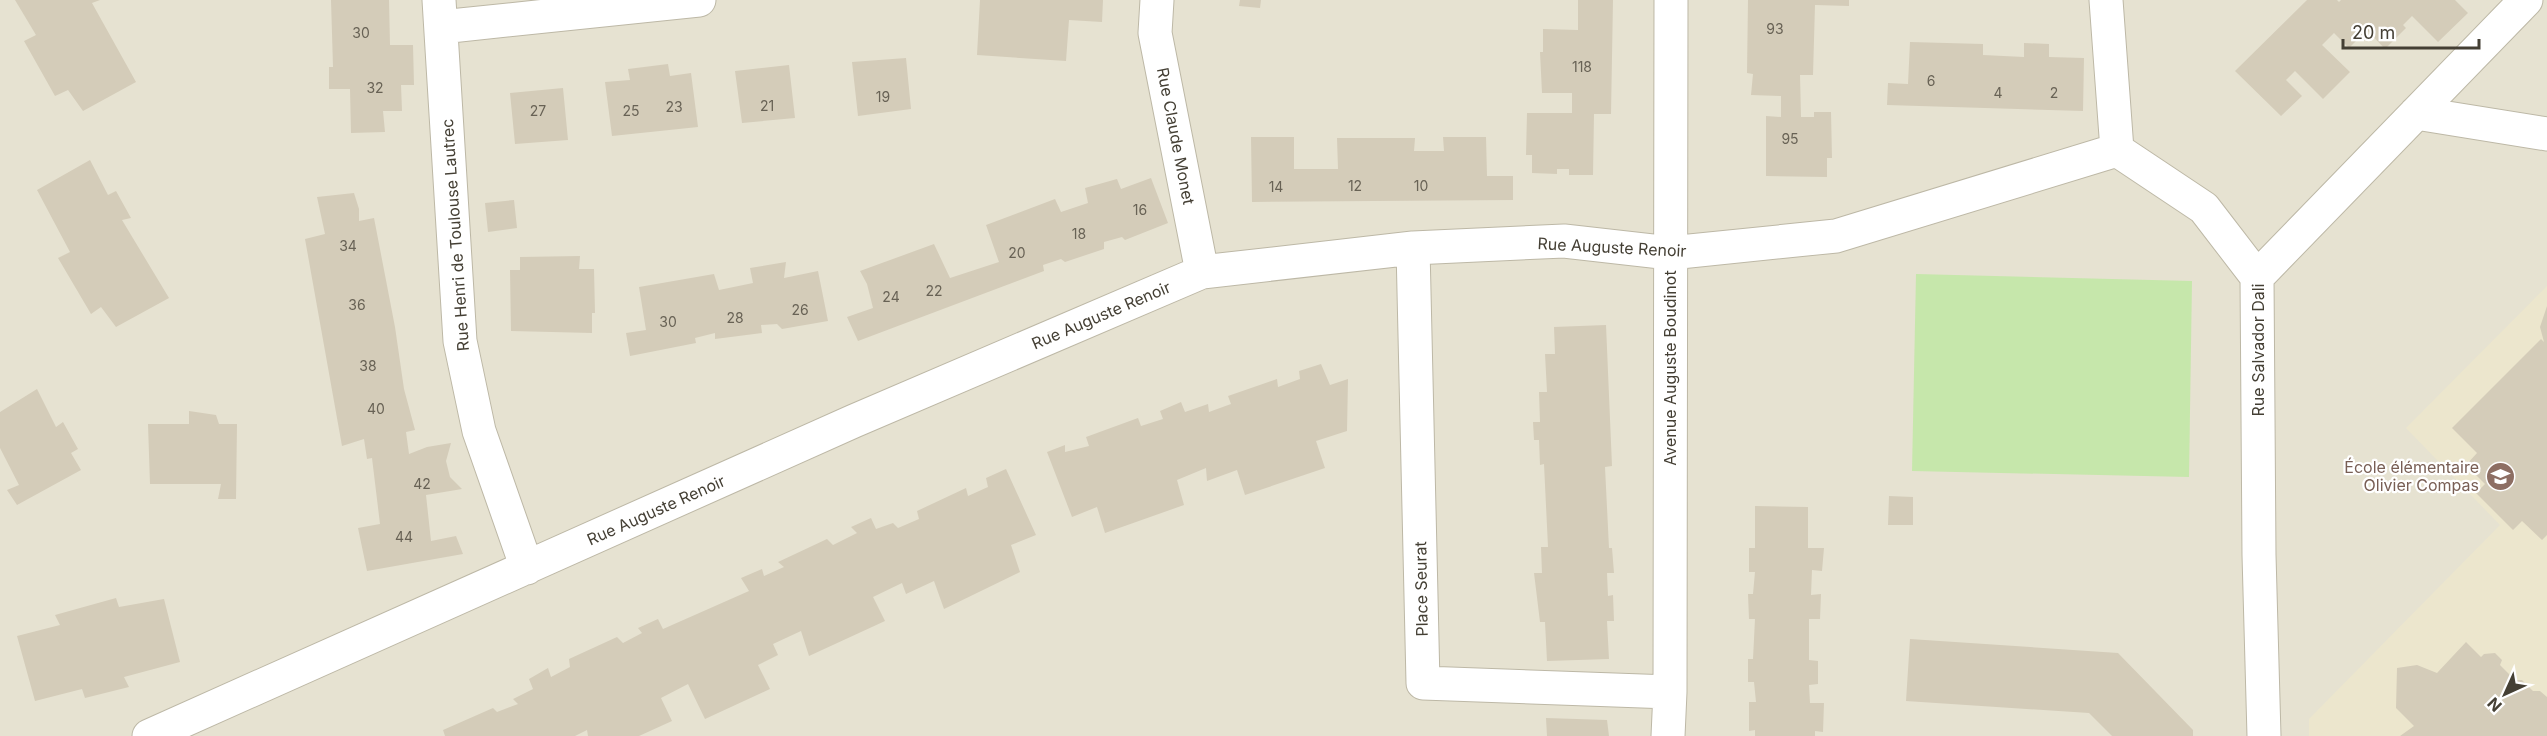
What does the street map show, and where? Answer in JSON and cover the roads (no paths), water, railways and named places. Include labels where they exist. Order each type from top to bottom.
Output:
[{"type":"street","points":[[440,14],[699,0]]},
{"type":"street","name":"Rue Claude Monet","points":[[1157,0],[1155,33],[1202,272]]},
{"type":"street","name":"Avenue Auguste Boudinot","points":[[1668,736],[1670,692],[1671,0]]},
{"type":"street","points":[[2106,0],[2117,150],[2204,208],[2257,277]]},
{"type":"street","name":"Rue Salvador Dali","points":[[2264,736],[2259,555],[2257,277],[2526,0]]},
{"type":"street","name":"Rue Henri de Toulouse Lautrec","points":[[440,14],[460,340],[478,431],[527,568]]},
{"type":"street","points":[[2416,113],[2547,134]]},
{"type":"street","name":"Rue Auguste Renoir","points":[[149,736],[854,421],[1202,272],[1413,248],[1564,242],[1670,253],[1836,236],[2117,150]]},
{"type":"street","name":"Place Seurat","points":[[1413,248],[1423,683],[1670,692]]},
{"type":"place","name":"École élémentaire Olivier Compas","points":[[2500,476]]}]
